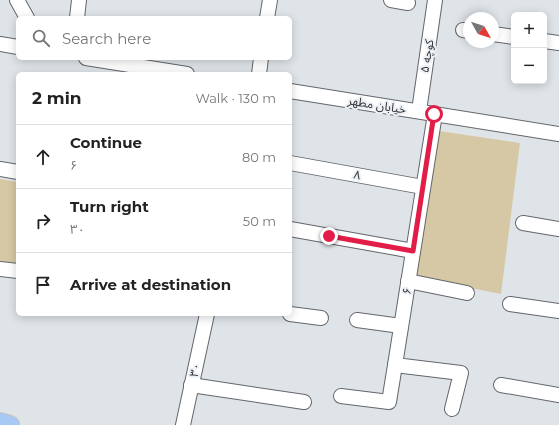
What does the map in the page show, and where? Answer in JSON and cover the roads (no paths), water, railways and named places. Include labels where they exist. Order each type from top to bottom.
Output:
[{"type":"main road","points":[[0,422],[10,425]]},
{"type":"street","points":[[17,0],[26,16]]},
{"type":"street","points":[[77,16],[79,0]]},
{"type":"street","points":[[267,16],[270,0]]},
{"type":"street","points":[[391,0],[408,3]]},
{"type":"street","name":"کوچه ۵","points":[[418,111],[435,0]]},
{"type":"street","points":[[499,35],[511,37]]},
{"type":"street","points":[[547,41],[559,43]]},
{"type":"street","points":[[0,47],[16,47]]},
{"type":"street","points":[[99,60],[174,72]]},
{"type":"street","points":[[259,72],[261,60]]},
{"type":"street","name":"خیابان مطهر","points":[[292,92],[559,134]]},
{"type":"street","name":"۶","points":[[341,396],[388,402],[434,114]]},
{"type":"street","name":"۸","points":[[292,163],[423,187]]},
{"type":"street","points":[[0,169],[16,172]]},
{"type":"street","points":[[523,223],[559,229]]},
{"type":"street","points":[[292,229],[413,251]]},
{"type":"street","points":[[0,269],[16,271]]},
{"type":"street","points":[[408,281],[467,293]]},
{"type":"street","points":[[510,304],[559,311]]},
{"type":"street","points":[[292,314],[321,318]]},
{"type":"street","name":"۳۰","points":[[183,425],[207,316]]},
{"type":"street","points":[[357,320],[401,326]]},
{"type":"street","points":[[395,365],[461,373],[452,409]]},
{"type":"street","points":[[192,385],[304,402]]},
{"type":"street","points":[[501,385],[559,395]]}]
